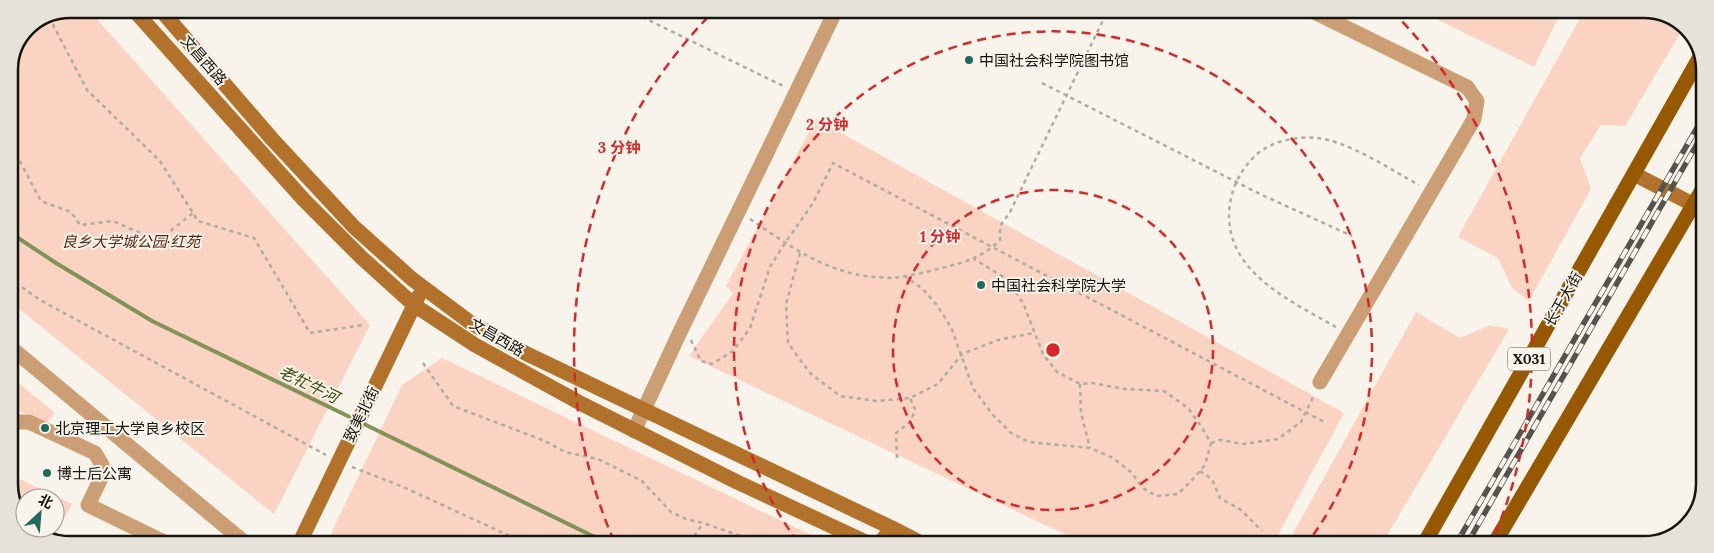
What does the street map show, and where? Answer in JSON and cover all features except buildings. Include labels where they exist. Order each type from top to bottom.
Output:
[{"type":"main road","name":"文昌西路","points":[[141,18],[304,200],[362,258],[414,305],[508,364],[634,431],[853,536]]},
{"type":"main road","name":"文昌西路","points":[[168,18],[272,139],[347,220],[412,279],[470,323],[644,410],[907,536]]},
{"type":"main road","name":"长于大街","points":[[1429,536],[1696,64]]},
{"type":"main road","points":[[1634,174],[1696,205]]},
{"type":"main road","points":[[1499,536],[1696,212]]},
{"type":"main road","name":"致美北街","points":[[303,536],[423,287]]},
{"type":"main road","points":[[886,536],[892,528]]},
{"type":"street","points":[[634,431],[832,18]]},
{"type":"street","points":[[1320,382],[1474,119],[1476,101],[1467,87],[1326,18]]},
{"type":"street","points":[[18,354],[237,536]]},
{"type":"street","points":[[18,422],[29,422],[95,453],[102,465],[102,476],[88,504],[152,536]]},
{"type":"path","points":[[644,18],[796,92]]},
{"type":"path","points":[[738,212],[800,253],[833,269],[860,276],[891,278],[974,259],[992,248],[1000,240],[1000,226],[1010,212],[1104,18]]},
{"type":"path","points":[[51,20],[86,90],[160,161],[198,221],[254,238],[310,333],[363,325]]},
{"type":"path","points":[[1042,83],[1260,194],[1352,236]]},
{"type":"path","points":[[1348,334],[1284,296],[1260,279],[1242,258],[1232,241],[1228,223],[1230,201],[1237,181],[1256,154],[1269,147],[1296,138],[1317,138],[1342,144],[1431,191]]},
{"type":"path","points":[[18,158],[41,201],[71,212],[80,225],[113,221],[158,241],[193,213]]},
{"type":"path","points":[[679,334],[692,341],[701,361],[712,364],[733,351],[750,328],[770,267],[813,203],[833,163],[1326,423]]},
{"type":"path","points":[[800,253],[786,304],[788,343],[810,373],[840,396],[877,401],[910,398],[938,384],[962,354],[998,340],[1034,333]]},
{"type":"path","points":[[904,276],[923,289],[936,304],[951,328],[962,354],[972,388],[992,414],[1011,433],[1029,442],[1090,448],[1112,458],[1131,472],[1143,488],[1156,496],[1178,494],[1205,465],[1211,444],[1188,408],[1164,391],[1125,389],[1092,383],[1080,384],[1057,372],[1043,354],[1023,303],[1007,279],[974,259]]},
{"type":"path","points":[[18,284],[40,300],[340,458],[510,536]]},
{"type":"path","points":[[423,363],[453,406],[545,441],[564,452],[598,459],[642,481],[670,512],[686,520],[703,523],[741,536]]},
{"type":"path","points":[[1211,444],[1220,440],[1243,444],[1278,439],[1301,422],[1320,382]]},
{"type":"path","points":[[1080,384],[1081,413],[1090,448]]},
{"type":"path","points":[[897,458],[896,433],[911,421],[916,409],[910,398]]},
{"type":"path","points":[[1200,471],[1212,479],[1220,498],[1241,510],[1262,531]]},
{"type":"path","points":[[695,536],[703,523]]},
{"type":"green space","name":"良乡大学城公园·红苑","points":[[59,18],[96,18],[370,325],[274,514],[18,308],[18,59],[26,41],[49,21]]},
{"type":"green space","points":[[1434,18],[1558,18],[1534,67]]},
{"type":"green space","points":[[1580,18],[1658,19],[1673,26],[1681,33],[1625,126],[1601,125],[1580,158],[1591,189],[1529,301],[1512,288],[1498,258],[1458,237]]},
{"type":"green space","points":[[816,119],[1344,413],[1277,536],[1068,536],[689,356],[733,293],[726,286]]},
{"type":"green space","points":[[1416,312],[1460,338],[1490,325],[1509,329],[1387,536],[1291,536]]},
{"type":"green space","points":[[442,358],[811,536],[330,536],[402,385]]},
{"type":"green space","points":[[18,382],[55,413],[47,423],[18,410]]},
{"type":"green space","points":[[18,478],[38,488],[18,488]]},
{"type":"green space","points":[[65,501],[72,504],[65,517]]},
{"type":"waterway","name":"老牤牛河","points":[[18,238],[152,321],[356,420]]},
{"type":"waterway","name":"老牤牛河","points":[[362,423],[593,536]]},
{"type":"railway","points":[[1461,536],[1696,130]]},
{"type":"railway","points":[[1472,536],[1696,146]]},
{"type":"place","name":"中国社会科学院图书馆","points":[[969,60]]},
{"type":"place","name":"中国社会科学院大学","points":[[981,285]]},
{"type":"place","name":"北京理工大学良乡校区","points":[[45,428]]},
{"type":"place","name":"博士后公寓","points":[[47,473]]}]
